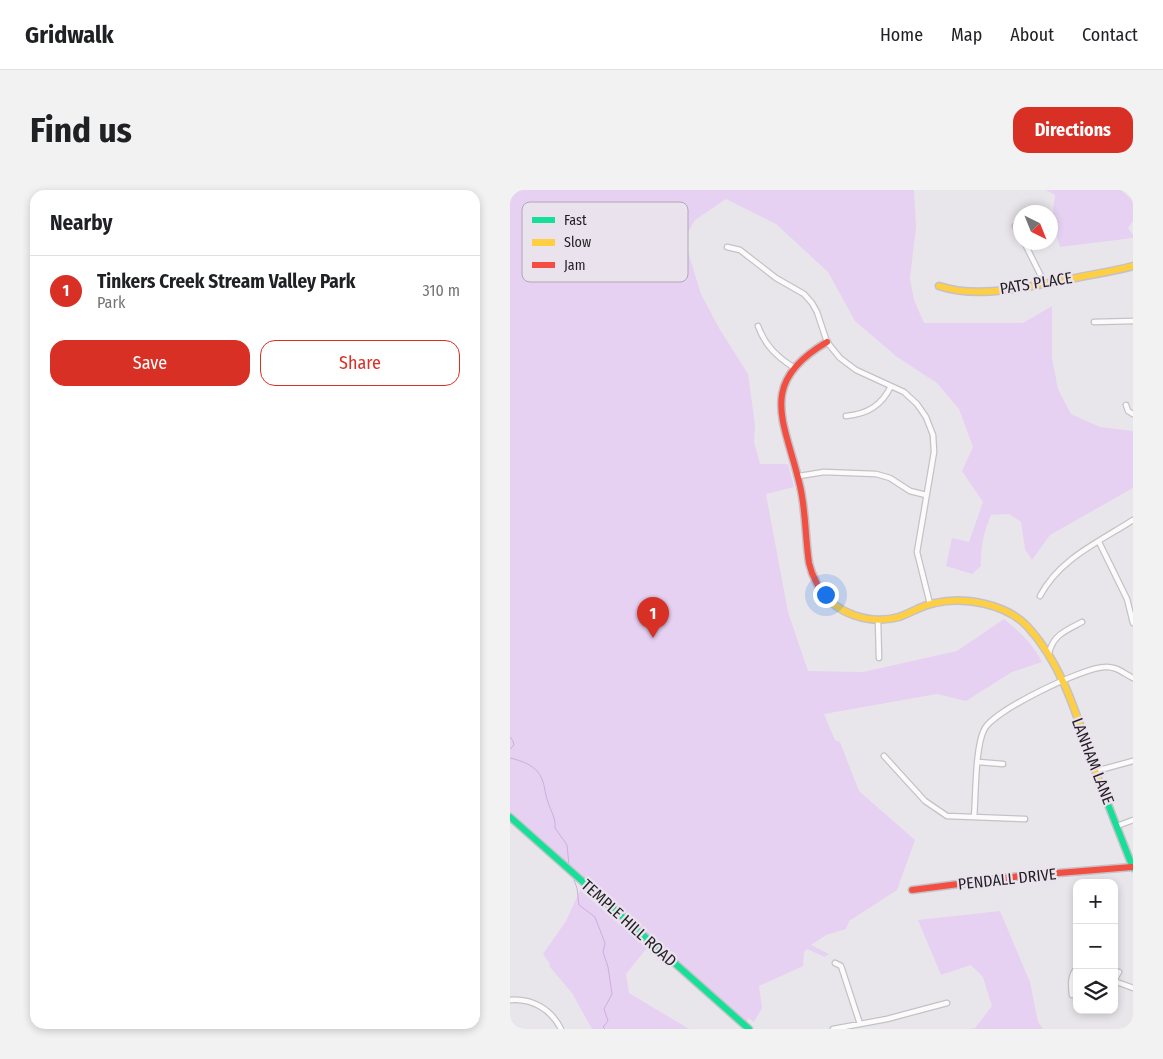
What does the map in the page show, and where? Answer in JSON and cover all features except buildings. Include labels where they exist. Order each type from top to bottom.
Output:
[{"type":"street","points":[[726,247],[742,252],[776,278],[807,297],[818,312],[827,342],[835,353],[850,366],[904,392],[917,404],[926,418],[933,435],[934,460],[926,495],[917,552],[930,604]]},
{"type":"street","points":[[1028,250],[1044,282]]},
{"type":"street","name":"PATS PLACE","points":[[939,286],[949,291],[984,292],[1133,266]]},
{"type":"street","points":[[1094,322],[1133,321]]},
{"type":"street","points":[[758,326],[764,341],[771,350],[793,368]]},
{"type":"street","points":[[827,342],[808,353],[793,368],[783,387],[780,404],[781,418],[799,476],[809,563],[816,585],[829,600],[844,611],[862,618],[878,620],[879,658]]},
{"type":"street","points":[[846,416],[858,414],[875,407],[883,399],[891,386]]},
{"type":"street","points":[[1126,405],[1128,411],[1133,414]]},
{"type":"street","points":[[799,476],[824,472],[876,474],[890,478],[910,490],[926,495]]},
{"type":"street","points":[[1040,596],[1049,580],[1059,569],[1078,554],[1133,520]]},
{"type":"street","points":[[1099,542],[1127,599],[1133,623]]},
{"type":"street","points":[[1127,599],[1133,597]]},
{"type":"street","name":"LANHAM LANE","points":[[878,620],[901,616],[930,604],[954,601],[993,607],[1013,615],[1028,627],[1048,654],[1062,680],[1133,867]]},
{"type":"street","points":[[1048,654],[1050,645],[1056,636],[1082,622]]},
{"type":"street","points":[[974,817],[980,742],[984,728],[1003,712],[1062,680],[1090,669],[1107,666],[1118,669],[1133,678]]},
{"type":"street","points":[[884,756],[925,801],[947,816],[1025,819]]},
{"type":"street","points":[[1096,771],[1133,761]]},
{"type":"street","points":[[978,762],[1003,764]]},
{"type":"street","name":"TEMPLE HILL ROAD","points":[[510,817],[749,1029]]},
{"type":"street","points":[[1117,826],[1133,820]]},
{"type":"street","name":"PENDALL DRIVE","points":[[912,890],[1021,876],[1133,867]]},
{"type":"street","points":[[835,963],[841,966],[860,1024]]},
{"type":"street","points":[[1073,972],[1071,981],[1073,995]]},
{"type":"street","points":[[1118,983],[1133,988]]},
{"type":"street","points":[[510,1000],[525,1000],[539,1005],[552,1016],[561,1029]]},
{"type":"street","points":[[833,1029],[947,1003]]},
{"type":"shaded area","points":[[510,190],[914,190],[916,227],[910,278],[914,300],[924,323],[1023,323],[1052,306],[1052,358],[1058,389],[1071,414],[1100,427],[1133,431],[1133,488],[1050,535],[1032,560],[1025,549],[1021,522],[1009,514],[991,515],[983,540],[981,566],[972,574],[946,566],[952,538],[969,542],[983,502],[962,471],[973,447],[959,409],[937,383],[897,357],[855,321],[828,272],[776,224],[726,199],[695,220],[688,232],[688,202],[522,202],[522,282],[688,282],[688,252],[701,294],[719,328],[748,374],[755,425],[754,442],[760,464],[788,464],[794,487],[766,494],[788,612],[808,671],[863,672],[957,651],[1004,619],[1026,639],[1042,662],[1012,672],[966,701],[937,694],[824,714],[835,740],[840,742],[859,791],[915,840],[897,890],[849,921],[846,929],[826,935],[811,945],[829,954],[825,957],[807,949],[804,952],[803,966],[759,986],[762,1008],[754,1022],[748,1018],[747,1024],[732,1014],[510,813]]},
{"type":"shaded area","points":[[1046,190],[1121,190],[1133,201],[1133,221],[1128,228],[1133,238],[1060,247],[1058,240],[1058,205],[1054,205],[1055,195]]},
{"type":"shaded area","points":[[580,890],[647,948],[626,974],[629,993],[689,1029],[592,1029],[572,993],[549,966],[550,964],[543,954],[566,921]]},
{"type":"shaded area","points":[[1000,911],[1030,982],[1038,1022],[1043,1029],[969,1029],[975,1028],[992,1006],[983,977],[971,965],[941,975],[918,920]]},
{"type":"waterway","points":[[510,737],[514,745],[510,749]]},
{"type":"waterway","points":[[510,758],[529,765],[540,774],[554,818],[555,828],[567,845],[569,865]]},
{"type":"waterway","points":[[574,880],[579,905],[595,917],[605,943],[603,952],[608,967],[612,994],[604,1009],[608,1021],[603,1027],[605,1029]]},
{"type":"traffic: fast","points":[[1100,784],[1133,868]]},
{"type":"traffic: fast","points":[[510,817],[749,1029]]},
{"type":"traffic: slow","points":[[939,286],[954,290],[985,292],[1065,280],[1133,266]]},
{"type":"traffic: slow","points":[[819,588],[834,605],[844,611],[876,620],[899,617],[921,607],[946,601],[971,601],[984,604],[996,607],[1018,618],[1041,643],[1063,681],[1100,784]]},
{"type":"traffic: jam","points":[[819,588],[809,563],[802,495],[783,424],[781,406],[783,389],[790,373],[805,358],[827,342]]},
{"type":"traffic: jam","points":[[912,890],[1021,876],[1132,867]]},
{"type":"place","name":"Tinkers Creek Stream Valley Park","points":[[653,638]]}]
